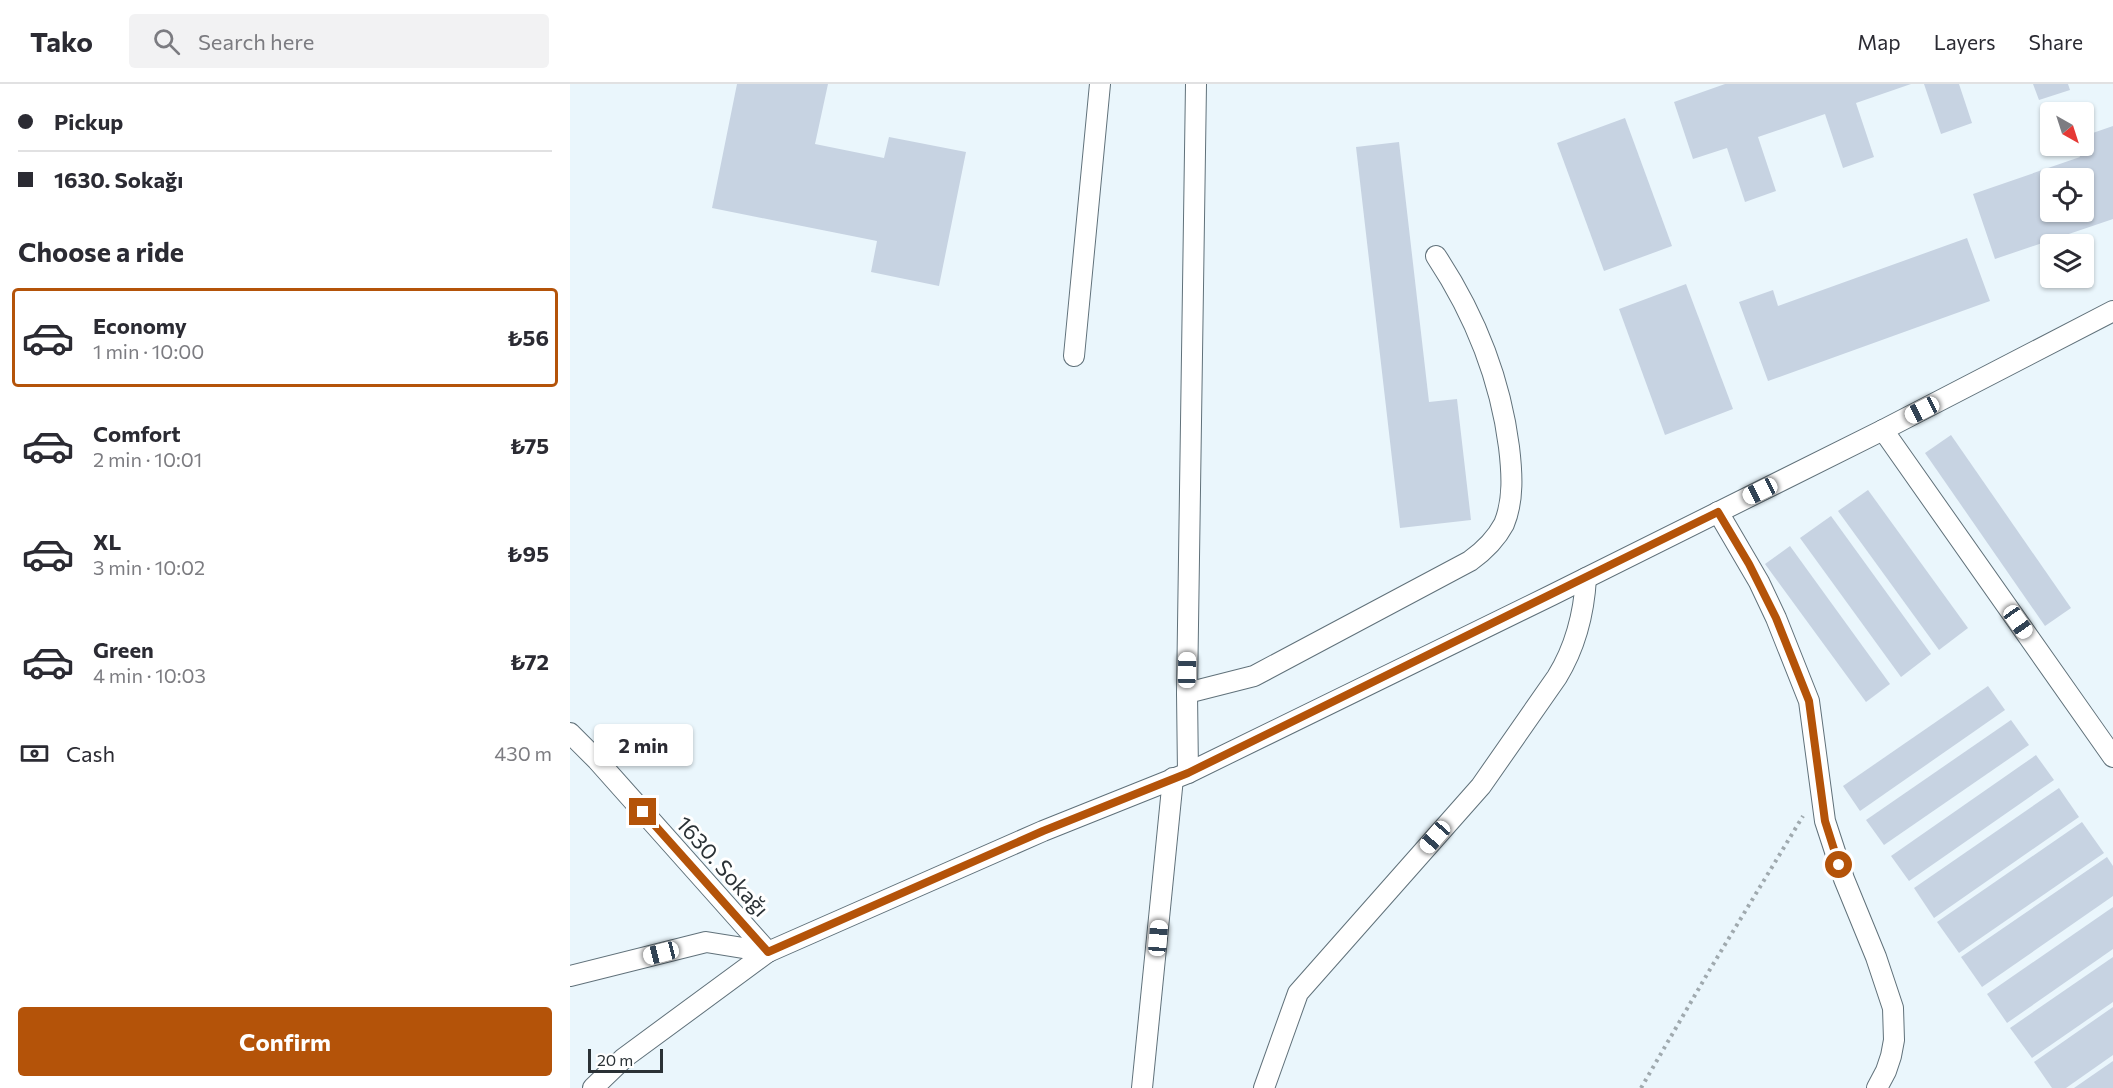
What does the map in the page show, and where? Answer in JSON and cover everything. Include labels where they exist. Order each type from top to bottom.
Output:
[{"type":"street","points":[[1074,356],[1100,84]]},
{"type":"street","points":[[1143,1088],[1180,776],[1187,693],[1196,84]]},
{"type":"street","points":[[1187,693],[1254,676],[1470,561],[1489,544],[1503,525],[1511,494],[1511,471],[1506,426],[1499,394],[1474,322],[1457,288],[1436,256]]},
{"type":"street","points":[[593,1088],[624,1058],[768,952],[1043,831],[1180,776],[1586,578],[2113,311]]},
{"type":"street","points":[[1882,430],[2113,757]]},
{"type":"street","points":[[1718,512],[1759,582],[1809,701],[1825,821],[1893,1008],[1894,1040],[1891,1056],[1877,1088]]},
{"type":"street","points":[[1263,1088],[1298,993],[1481,786],[1557,677],[1566,662],[1579,628],[1586,578]]},
{"type":"street","name":"1630. Sokağı","points":[[570,733],[597,760],[768,952]]},
{"type":"street","points":[[570,976],[706,942],[768,952]]},
{"type":"path","points":[[1641,1088],[1708,971],[1820,787]]},
{"type":"building","points":[[737,84],[828,84],[815,144],[884,158],[889,137],[966,152],[939,286],[871,272],[877,241],[712,208]]},
{"type":"building","points":[[1725,84],[1911,84],[1856,103],[1874,157],[1843,168],[1825,114],[1758,137],[1776,191],[1745,202],[1727,148],[1693,159],[1674,102]]},
{"type":"building","points":[[1924,84],[1959,84],[1972,123],[1941,134]]},
{"type":"building","points":[[2033,84],[2068,84],[2070,90],[2039,100]]},
{"type":"building","points":[[1625,118],[1672,246],[1604,271],[1557,143]]},
{"type":"building","points":[[2113,126],[2113,219],[2069,234],[2040,234],[2040,244],[1995,259],[1973,194],[2040,171],[2040,222],[2094,222],[2094,168],[2048,168],[2080,157],[2094,156],[2094,133]]},
{"type":"building","points":[[1399,142],[1429,402],[1457,399],[1471,520],[1400,528],[1356,147]]},
{"type":"building","points":[[1967,238],[1990,301],[1768,381],[1739,302],[1773,290],[1778,306]]},
{"type":"building","points":[[1686,284],[1733,409],[1665,435],[1619,309]]},
{"type":"building","points":[[1951,435],[2071,608],[2045,626],[1925,453]]},
{"type":"building","points":[[1868,490],[1968,628],[1939,650],[1838,511]]},
{"type":"building","points":[[1831,516],[1931,654],[1901,677],[1800,538]]},
{"type":"building","points":[[1790,546],[1890,684],[1866,702],[1765,564]]},
{"type":"building","points":[[1988,686],[2005,710],[1860,811],[1843,786]]},
{"type":"building","points":[[2011,720],[2029,745],[1884,845],[1866,820]]},
{"type":"building","points":[[2036,755],[2054,780],[1909,881],[1891,856]]},
{"type":"building","points":[[2059,788],[2079,817],[1934,918],[1914,888]]},
{"type":"building","points":[[2082,822],[2104,853],[1959,953],[1937,922]]},
{"type":"building","points":[[2107,857],[2113,866],[2113,896],[1982,987],[1961,957]]},
{"type":"building","points":[[2113,907],[2113,949],[2007,1023],[1987,994]]},
{"type":"building","points":[[2113,957],[2113,1002],[2032,1058],[2010,1028]]},
{"type":"building","points":[[2113,1007],[2113,1055],[2066,1088],[2052,1088],[2034,1062]]},
{"type":"building","points":[[2113,1061],[2113,1088],[2074,1088]]},
{"type":"route","points":[[643,812],[768,952],[1043,831],[1188,773],[1718,512],[1759,582],[1809,701],[1825,821],[1839,865]]}]
